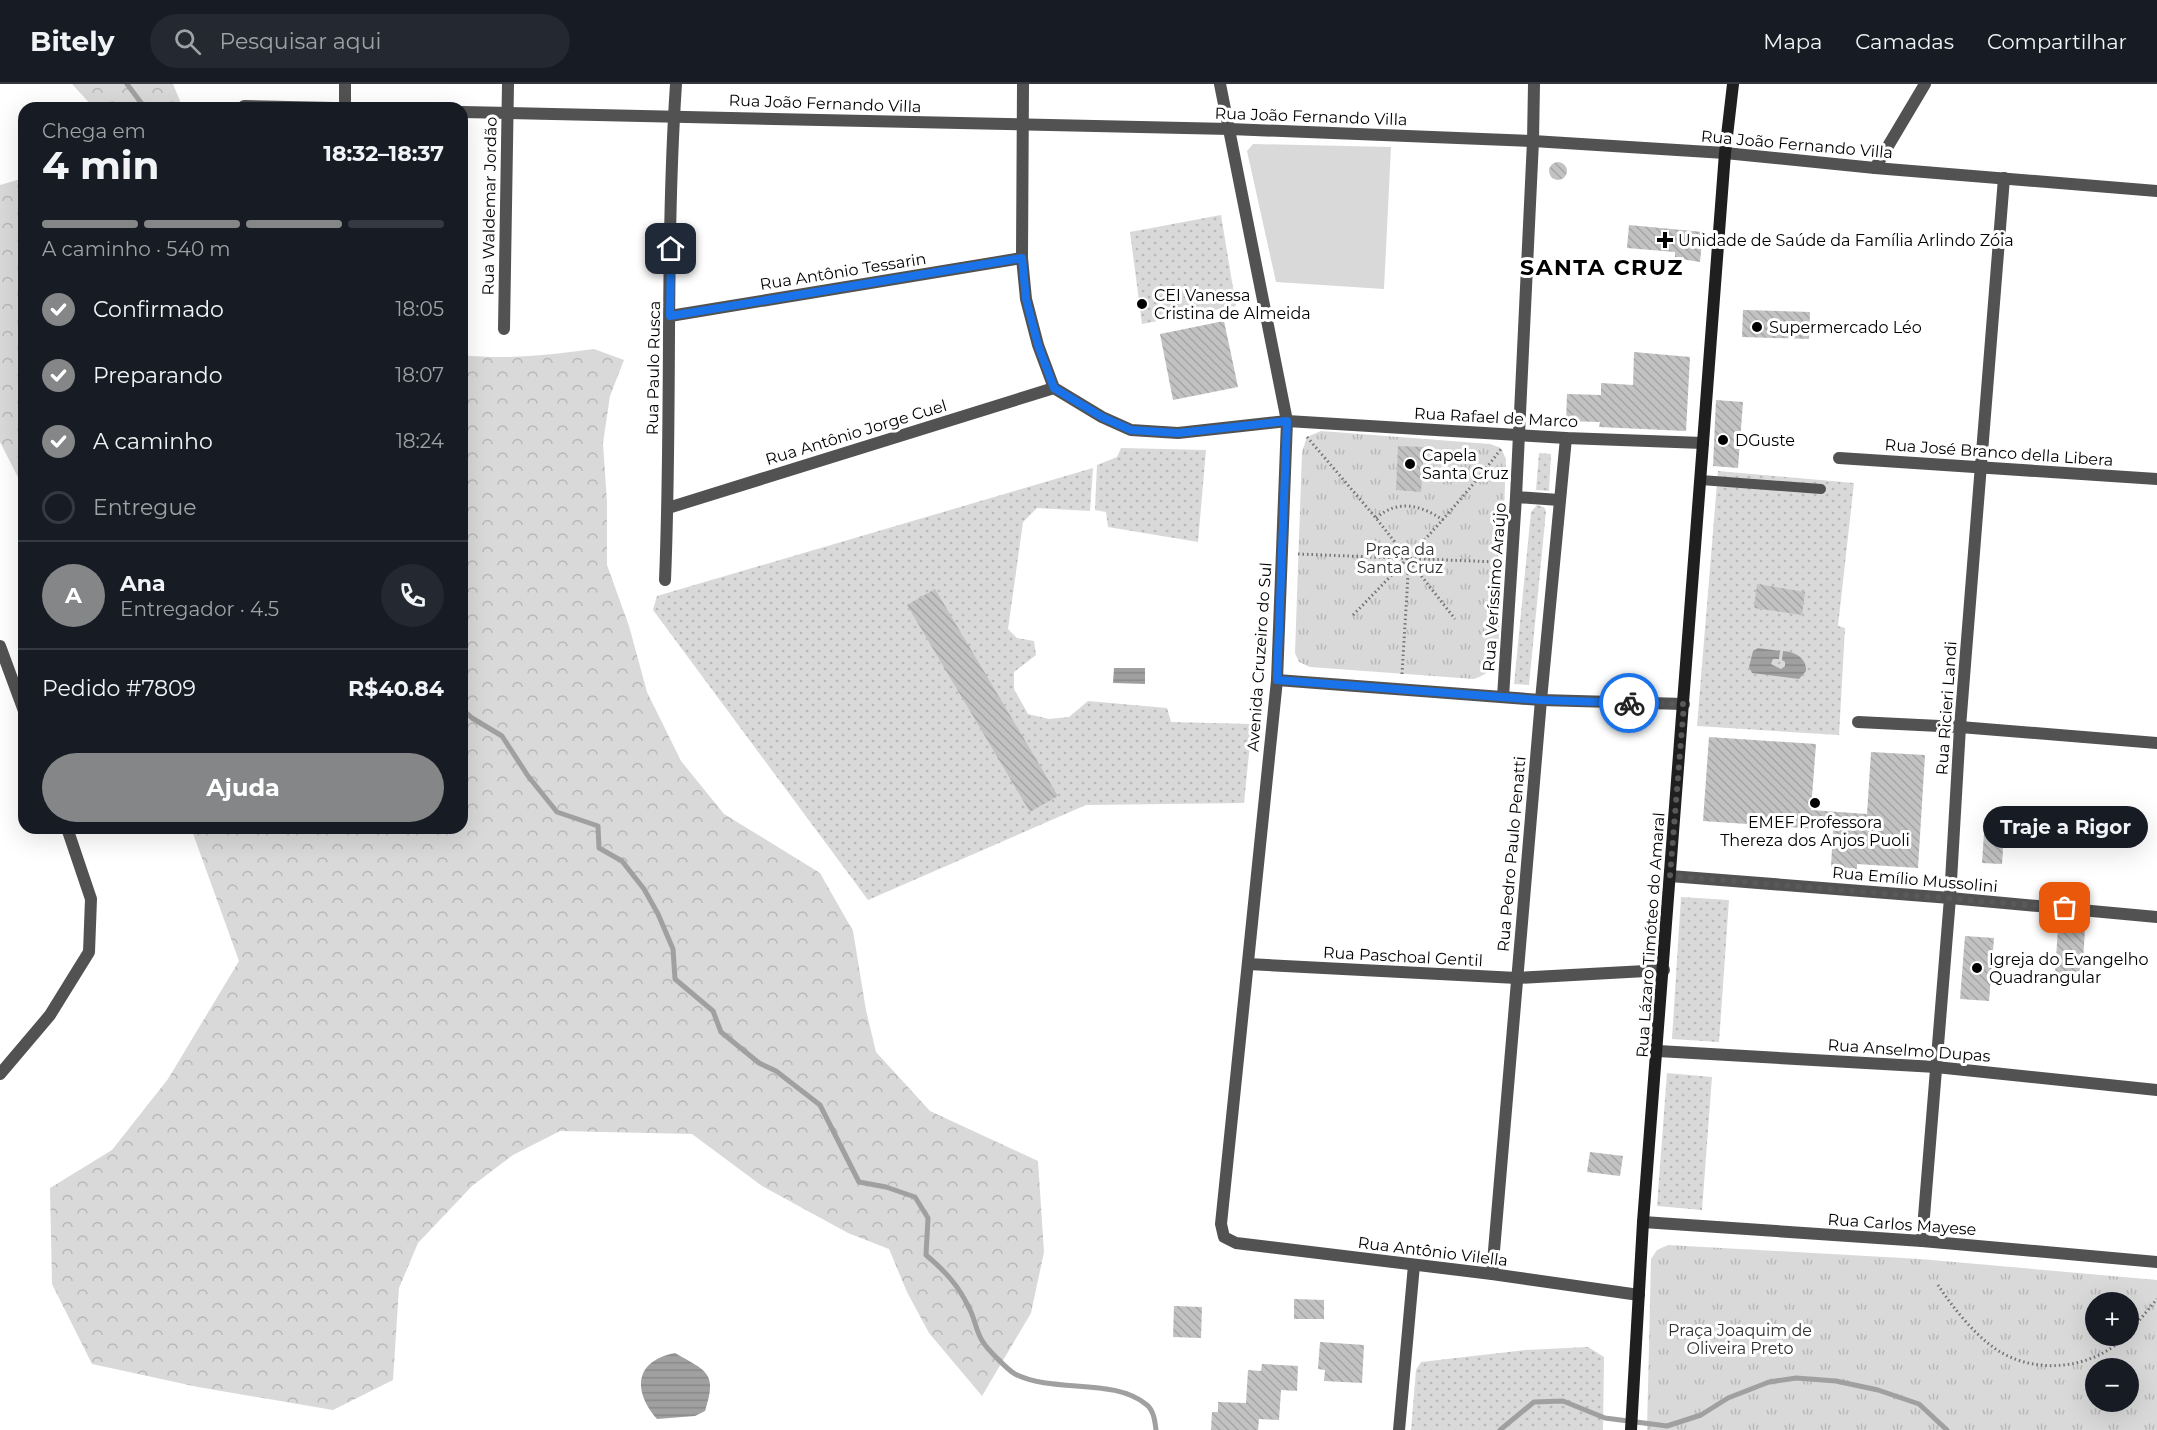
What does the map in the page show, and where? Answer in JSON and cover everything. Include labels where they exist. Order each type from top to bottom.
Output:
[{"type":"main road","name":"Rua Lázaro Timóteo do Amaral","points":[[1631,1430],[1670,876],[1725,153],[1733,84]]},
{"type":"street","points":[[345,84],[345,102]]},
{"type":"street","name":"Rua Waldemar Jordão","points":[[504,329],[508,84]]},
{"type":"street","name":"Rua Paulo Rusca","points":[[665,580],[676,84]]},
{"type":"street","points":[[1023,84],[1022,258],[1026,299],[1038,345],[1054,388]]},
{"type":"street","name":"Avenida Cruzeiro do Sul","points":[[1220,84],[1287,421],[1277,680],[1221,1224],[1224,1237]]},
{"type":"street","name":"Rua Veríssimo Araújo","points":[[1503,697],[1516,497],[1534,84]]},
{"type":"street","points":[[1875,168],[1925,84]]},
{"type":"street","name":"Rua João Fernando Villa","points":[[468,112],[1230,129],[1533,141],[1725,153],[2157,191]]},
{"type":"street","name":"Rua Ricieri Landi","points":[[1922,1241],[2004,178]]},
{"type":"street","name":"Rua Antônio Tessarin","points":[[670,316],[1022,258]]},
{"type":"street","name":"Rua Rafael de Marco","points":[[1054,388],[1102,417],[1131,430],[1178,433],[1287,421],[1566,438],[1703,443]]},
{"type":"street","name":"Rua Antônio Jorge Cuel","points":[[668,508],[1054,388]]},
{"type":"street","name":"Rua Pedro Paulo Penatti","points":[[1492,1274],[1541,700],[1566,438]]},
{"type":"street","name":"Rua José Branco della Libera","points":[[1839,458],[2157,479]]},
{"type":"street","points":[[1516,497],[1559,500]]},
{"type":"street","points":[[0,646],[18,695]]},
{"type":"street","points":[[1277,680],[1541,700],[1684,704]]},
{"type":"street","points":[[1858,722],[2157,743]]},
{"type":"street","points":[[0,1074],[50,1015],[89,952],[90,899],[69,834]]},
{"type":"street","name":"Rua Emílio Mussolini","points":[[1670,876],[2157,917]]},
{"type":"street","name":"Rua Paschoal Gentil","points":[[1248,964],[1517,978],[1664,970]]},
{"type":"street","name":"Rua Anselmo Dupas","points":[[1658,1051],[1936,1067],[2157,1090]]},
{"type":"street","name":"Rua Carlos Mayese","points":[[1644,1222],[1922,1241],[2157,1262]]},
{"type":"street","name":"Rua Antônio Vilella","points":[[1224,1237],[1236,1243],[1492,1274],[1639,1295]]},
{"type":"street","points":[[1399,1430],[1414,1265]]},
{"type":"lane","points":[[1701,480],[1821,489]]},
{"type":"path","points":[[1307,437],[1376,518],[1455,619]]},
{"type":"path","points":[[1353,615],[1409,559],[1467,493],[1501,448]]},
{"type":"path","points":[[1376,518],[1391,509],[1416,506],[1428,510],[1443,520]]},
{"type":"path","points":[[1298,554],[1502,563]]},
{"type":"path","points":[[1402,674],[1409,559]]},
{"type":"path","points":[[1938,1285],[1954,1310],[1977,1332],[2004,1354],[2036,1365],[2069,1364],[2096,1357],[2116,1346]]},
{"type":"path","points":[[2139,1321],[2157,1299]]},
{"type":"green space","points":[[72,84],[173,84],[180,102],[88,102]]},
{"type":"green space","points":[[1253,144],[1391,147],[1384,289],[1276,282],[1247,151]]},
{"type":"green space","points":[[18,180],[18,477],[0,442],[0,185]]},
{"type":"green space","points":[[1221,215],[1236,306],[1142,324],[1130,232]]},
{"type":"green space","points":[[594,349],[624,360],[610,396],[603,443],[607,502],[607,565],[629,626],[647,692],[681,761],[724,814],[820,873],[853,931],[866,1010],[876,1052],[930,1111],[1038,1161],[1044,1252],[1031,1313],[982,1396],[929,1333],[907,1292],[889,1249],[848,1233],[762,1186],[692,1134],[560,1131],[513,1155],[472,1186],[418,1243],[399,1288],[393,1380],[333,1410],[198,1387],[92,1364],[52,1284],[50,1188],[112,1150],[168,1079],[239,961],[193,834],[468,834],[468,355],[512,357]]},
{"type":"green space","name":"Praça da Santa Cruz","points":[[1321,431],[1490,444],[1501,448],[1506,459],[1498,657],[1486,673],[1474,679],[1310,667],[1299,662],[1295,653],[1302,452],[1307,437]]},
{"type":"green space","points":[[1121,448],[1206,450],[1198,542],[1108,527],[1106,512],[1095,510],[1097,465],[1117,457]]},
{"type":"green space","points":[[1539,453],[1551,454],[1549,491],[1536,490]]},
{"type":"green space","points":[[1093,468],[1090,511],[1037,508],[1023,522],[1008,629],[1017,638],[1034,641],[1036,655],[1014,672],[1014,689],[1028,714],[1049,719],[1069,717],[1088,701],[1167,708],[1171,722],[1252,724],[1244,803],[1086,805],[868,900],[653,610],[657,596]]},
{"type":"green space","points":[[1718,471],[1854,483],[1838,626],[1845,628],[1839,735],[1697,726]]},
{"type":"green space","points":[[1537,505],[1544,507],[1546,511],[1529,685],[1514,684],[1531,512]]},
{"type":"green space","points":[[1681,897],[1729,900],[1719,1042],[1672,1039]]},
{"type":"green space","points":[[1667,1073],[1712,1077],[1702,1210],[1657,1206]]},
{"type":"green space","name":"Praça Joaquim de Oliveira Preto","points":[[1668,1245],[1920,1259],[2157,1280],[2157,1430],[1647,1430],[1651,1259],[1657,1250]]},
{"type":"green space","points":[[1588,1347],[1604,1357],[1603,1430],[1411,1430],[1416,1370],[1421,1362],[1526,1350]]},
{"type":"shaded area","points":[[1758,648],[1780,651],[1779,659],[1773,659],[1771,664],[1781,669],[1785,666],[1782,660],[1783,651],[1796,654],[1805,663],[1806,671],[1799,679],[1752,673],[1749,667],[1753,651]]},
{"type":"shaded area","points":[[1114,668],[1145,668],[1145,684],[1113,683]]},
{"type":"shaded area","points":[[675,1353],[695,1364],[706,1374],[710,1388],[709,1398],[705,1411],[695,1416],[657,1419],[644,1398],[641,1388],[642,1378],[645,1370],[652,1363],[661,1357]]},
{"type":"building","points":[[1554,162],[1562,162],[1567,167],[1565,178],[1554,180],[1549,175],[1549,167]]},
{"type":"building","name":"Unidade de Saúde da Família Arlindo Zóia","points":[[1629,225],[1703,232],[1700,262],[1675,258],[1675,252],[1627,248]]},
{"type":"building","points":[[1743,310],[1810,312],[1809,339],[1742,337]]},
{"type":"building","points":[[1224,321],[1238,387],[1173,400],[1160,334]]},
{"type":"building","points":[[1634,352],[1690,357],[1686,431],[1599,427],[1600,422],[1566,421],[1567,394],[1601,395],[1601,383],[1633,385]]},
{"type":"building","points":[[1716,400],[1743,402],[1738,468],[1713,466]]},
{"type":"building","name":"Capela Santa Cruz","points":[[1398,446],[1424,447],[1421,492],[1396,490]]},
{"type":"building","points":[[1757,584],[1805,592],[1802,615],[1754,608]]},
{"type":"building","points":[[935,589],[1058,796],[1030,812],[907,605]]},
{"type":"building","points":[[1709,737],[1816,744],[1811,810],[1867,814],[1871,752],[1925,755],[1918,868],[1857,864],[1857,869],[1831,867],[1833,830],[1703,821]]},
{"type":"building","points":[[1985,818],[2005,819],[2002,864],[1982,863]]},
{"type":"building","points":[[2058,927],[2085,929],[2082,977],[2055,976]]},
{"type":"building","name":"Igreja do Evangelho Quadrangular","points":[[1965,936],[1994,938],[1989,1001],[1960,999]]},
{"type":"building","points":[[1590,1152],[1623,1156],[1620,1176],[1587,1172]]},
{"type":"building","points":[[1294,1299],[1324,1300],[1324,1319],[1294,1319]]},
{"type":"building","points":[[1174,1306],[1202,1307],[1201,1338],[1173,1337]]},
{"type":"building","points":[[1320,1342],[1364,1345],[1362,1383],[1324,1381],[1325,1370],[1318,1369]]},
{"type":"building","points":[[1262,1364],[1298,1366],[1297,1391],[1281,1390],[1279,1420],[1259,1419],[1258,1430],[1211,1430],[1212,1412],[1218,1412],[1218,1402],[1246,1403],[1248,1370],[1261,1371]]},
{"type":"waterway","points":[[127,84],[140,102]]},
{"type":"waterway","points":[[468,714],[502,736],[528,776],[557,812],[598,826],[599,848],[622,861],[644,889],[658,914],[673,949],[675,979],[713,1011],[721,1032],[759,1063],[776,1071],[820,1105],[859,1182],[886,1187],[915,1197],[928,1218],[926,1255],[961,1293],[981,1338],[993,1354],[1015,1374],[1031,1380],[1101,1388],[1133,1396],[1149,1407],[1154,1417],[1156,1430]]},
{"type":"waterway","points":[[1500,1430],[1534,1402],[1563,1401],[1605,1418],[1667,1426],[1701,1415],[1728,1398],[1769,1382],[1796,1378],[1836,1381],[1878,1390],[1919,1404],[1947,1430]]},
{"type":"way so far","points":[[1629,703],[1684,704],[1670,876],[2065,908]]},
{"type":"place","name":"Unidade de Saúde da Família Arlindo Zóia","points":[[1665,240]]},
{"type":"place","name":"CEI Vanessa Cristina de Almeida","points":[[1142,304]]},
{"type":"place","name":"Supermercado Léo","points":[[1757,327]]},
{"type":"place","name":"DGuste","points":[[1723,440]]},
{"type":"place","name":"Capela Santa Cruz","points":[[1410,464]]},
{"type":"place","name":"EMEF Professora Thereza dos Anjos Puoli","points":[[1815,803]]},
{"type":"place","name":"Traje a Rigor","points":[[2065,908]]},
{"type":"place","name":"Igreja do Evangelho Quadrangular","points":[[1977,968]]},
{"type":"district","name":"SANTA CRUZ","points":[[1602,267]]},
{"type":"route","points":[[671,249],[670,316],[1022,258],[1026,299],[1038,345],[1054,388],[1102,417],[1131,430],[1178,433],[1287,421],[1277,680],[1541,700],[1629,703]]}]
